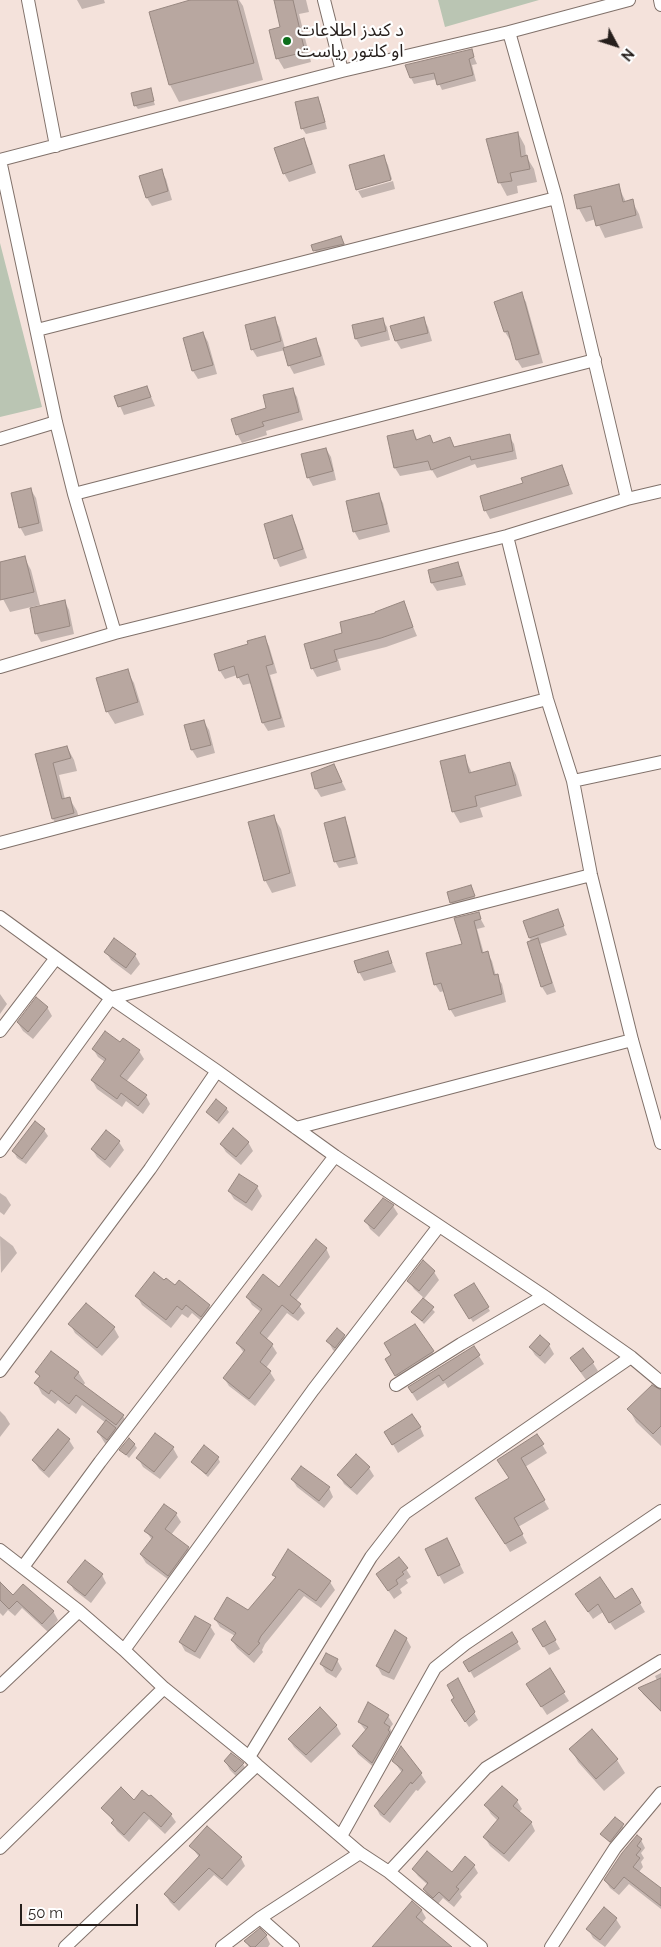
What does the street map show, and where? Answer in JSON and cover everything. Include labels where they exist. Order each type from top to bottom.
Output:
[{"type":"street","points":[[28,0],[56,146]]},
{"type":"street","points":[[324,0],[342,71]]},
{"type":"street","points":[[115,633],[74,494],[56,422],[0,160],[342,71],[509,32],[628,0]]},
{"type":"street","points":[[660,0],[661,5]]},
{"type":"street","points":[[509,32],[556,198],[627,500]]},
{"type":"street","points":[[37,330],[556,198]]},
{"type":"street","points":[[74,494],[595,360]]},
{"type":"street","points":[[0,439],[56,422]]},
{"type":"street","points":[[0,666],[115,633],[507,536],[661,491]]},
{"type":"street","points":[[507,536],[547,699],[573,781],[591,875],[632,1040],[661,1143]]},
{"type":"street","points":[[0,843],[547,699]]},
{"type":"street","points":[[573,781],[661,762]]},
{"type":"street","points":[[0,1152],[111,998],[591,875]]},
{"type":"street","points":[[0,917],[335,1156],[544,1296],[630,1357],[661,1382]]},
{"type":"street","points":[[0,1031],[56,958]]},
{"type":"street","points":[[296,1128],[632,1040]]},
{"type":"street","points":[[0,1371],[150,1169],[217,1071]]},
{"type":"street","points":[[23,1567],[100,1462],[335,1156]]},
{"type":"street","points":[[124,1650],[313,1390],[439,1226]]},
{"type":"street","points":[[396,1385],[461,1344],[544,1296]]},
{"type":"street","points":[[65,1947],[253,1761],[371,1556],[405,1513],[630,1357]]},
{"type":"street","points":[[340,1836],[435,1668],[465,1644],[661,1511]]},
{"type":"street","points":[[0,1550],[79,1611],[164,1688],[253,1761],[360,1854],[389,1872],[481,1947]]},
{"type":"street","points":[[0,1686],[79,1611]]},
{"type":"street","points":[[389,1872],[486,1768],[661,1662]]},
{"type":"street","points":[[0,1848],[164,1688]]},
{"type":"street","points":[[550,1947],[615,1848],[661,1793]]},
{"type":"street","points":[[222,1947],[260,1918],[360,1854]]},
{"type":"street","points":[[260,1918],[293,1947]]},
{"type":"green space","points":[[438,0],[539,0],[445,27]]},
{"type":"green space","points":[[0,243],[42,407],[0,417]]},
{"type":"building","points":[[190,0],[237,0],[254,63],[169,85],[149,12]]},
{"type":"building","points":[[274,0],[293,0],[305,52],[276,59],[269,30],[280,27]]},
{"type":"building","points":[[472,49],[474,57],[469,59],[473,75],[437,85],[434,73],[410,78],[405,65]]},
{"type":"building","points":[[151,88],[154,101],[134,106],[131,93]]},
{"type":"building","points":[[318,97],[325,122],[301,129],[295,102]]},
{"type":"building","points":[[518,132],[521,157],[527,155],[530,169],[510,173],[512,181],[498,183],[486,139]]},
{"type":"building","points":[[304,138],[312,164],[283,174],[274,148]]},
{"type":"building","points":[[384,155],[391,180],[356,190],[349,165]]},
{"type":"building","points":[[162,169],[168,191],[146,198],[139,176]]},
{"type":"building","points":[[619,184],[623,202],[633,199],[636,215],[596,226],[591,206],[577,209],[574,195]]},
{"type":"building","points":[[341,236],[344,244],[313,251],[311,245]]},
{"type":"building","points":[[522,292],[539,354],[516,360],[508,331],[504,332],[494,302]]},
{"type":"building","points":[[275,317],[281,341],[251,350],[245,325]]},
{"type":"building","points":[[424,317],[428,333],[395,341],[390,326]]},
{"type":"building","points":[[383,318],[386,331],[355,339],[352,325]]},
{"type":"building","points":[[203,332],[213,365],[192,371],[183,338]]},
{"type":"building","points":[[316,338],[321,356],[288,366],[283,348]]},
{"type":"building","points":[[147,386],[151,397],[118,407],[114,396]]},
{"type":"building","points":[[293,388],[299,412],[262,422],[264,426],[236,435],[231,419],[266,408],[263,395]]},
{"type":"building","points":[[413,430],[416,440],[430,435],[433,443],[450,437],[454,447],[510,434],[513,451],[471,460],[470,456],[431,470],[428,461],[394,468],[387,436]]},
{"type":"building","points":[[326,448],[333,471],[307,478],[301,454]]},
{"type":"building","points":[[562,465],[569,485],[484,511],[480,496],[523,483],[521,478]]},
{"type":"building","points":[[31,488],[39,523],[19,528],[11,493]]},
{"type":"building","points":[[379,493],[387,524],[353,532],[346,501]]},
{"type":"building","points":[[292,515],[303,549],[274,559],[264,524]]},
{"type":"building","points":[[25,556],[34,592],[0,600],[0,562]]},
{"type":"building","points":[[458,562],[462,576],[431,583],[428,570]]},
{"type":"building","points":[[65,600],[70,626],[35,634],[30,608]]},
{"type":"building","points":[[404,601],[413,627],[381,638],[334,650],[337,661],[311,669],[304,644],[342,633],[340,622],[375,613]]},
{"type":"building","points":[[265,636],[273,664],[266,666],[281,718],[262,723],[248,674],[237,678],[234,666],[219,671],[214,654],[248,644],[247,641]]},
{"type":"building","points":[[128,669],[138,702],[106,712],[96,678]]},
{"type":"building","points":[[204,720],[211,745],[191,750],[184,725]]},
{"type":"building","points":[[67,746],[71,758],[53,763],[62,799],[70,797],[74,813],[52,819],[35,754]]},
{"type":"building","points":[[465,755],[469,773],[510,762],[516,785],[475,796],[477,806],[452,812],[440,761]]},
{"type":"building","points":[[334,764],[342,782],[315,789],[311,773]]},
{"type":"building","points":[[274,815],[290,873],[264,881],[248,822]]},
{"type":"building","points":[[345,817],[355,857],[334,862],[324,823]]},
{"type":"building","points":[[471,885],[475,896],[450,903],[447,892]]},
{"type":"building","points":[[558,909],[564,926],[529,938],[523,921]]},
{"type":"building","points":[[479,912],[481,919],[474,921],[482,953],[488,951],[494,975],[498,974],[502,994],[449,1010],[441,983],[434,985],[426,953],[462,944],[454,918]]},
{"type":"building","points":[[114,938],[136,954],[126,968],[104,952]]},
{"type":"building","points":[[538,938],[552,983],[541,987],[527,942]]},
{"type":"building","points":[[388,951],[392,963],[358,973],[354,961]]},
{"type":"building","points":[[36,997],[48,1007],[28,1032],[17,1022]]},
{"type":"building","points":[[105,1031],[120,1042],[123,1038],[140,1050],[120,1076],[147,1095],[138,1106],[121,1093],[117,1099],[91,1080],[106,1059],[92,1049]]},
{"type":"building","points":[[216,1099],[227,1108],[217,1121],[206,1112]]},
{"type":"building","points":[[35,1121],[45,1129],[22,1159],[12,1151]]},
{"type":"building","points":[[233,1128],[249,1142],[236,1157],[220,1144]]},
{"type":"building","points":[[106,1130],[120,1141],[105,1160],[91,1149]]},
{"type":"building","points":[[239,1174],[258,1186],[246,1203],[228,1191]]},
{"type":"building","points":[[383,1198],[394,1205],[374,1229],[364,1221]]},
{"type":"building","points":[[316,1239],[327,1248],[290,1295],[301,1304],[293,1314],[282,1305],[260,1333],[273,1344],[260,1362],[271,1371],[249,1399],[223,1378],[245,1350],[236,1343],[262,1309],[246,1297],[263,1274],[279,1287]]},
{"type":"building","points":[[423,1260],[435,1271],[419,1291],[407,1281]]},
{"type":"building","points":[[154,1272],[164,1280],[166,1278],[175,1285],[179,1280],[210,1305],[201,1317],[186,1305],[182,1310],[177,1306],[166,1320],[135,1296]]},
{"type":"building","points":[[474,1283],[489,1307],[469,1319],[454,1295]]},
{"type":"building","points":[[423,1298],[434,1307],[422,1321],[411,1312]]},
{"type":"building","points":[[86,1303],[115,1327],[97,1348],[68,1324]]},
{"type":"building","points":[[415,1324],[434,1351],[395,1376],[385,1359],[391,1355],[384,1343]]},
{"type":"building","points":[[337,1328],[345,1335],[335,1348],[326,1341]]},
{"type":"building","points":[[540,1335],[550,1344],[540,1356],[529,1347]]},
{"type":"building","points":[[474,1346],[480,1355],[443,1381],[439,1375],[412,1393],[408,1387]]},
{"type":"building","points":[[583,1348],[594,1362],[581,1372],[570,1358]]},
{"type":"building","points":[[51,1351],[79,1372],[74,1378],[124,1415],[116,1425],[76,1395],[69,1404],[51,1390],[49,1394],[34,1383],[40,1376],[35,1372]]},
{"type":"building","points":[[652,1385],[661,1390],[661,1426],[653,1434],[627,1409]]},
{"type":"building","points":[[412,1414],[421,1427],[392,1445],[384,1432]]},
{"type":"building","points":[[106,1420],[116,1428],[107,1440],[97,1432]]},
{"type":"building","points":[[58,1429],[70,1439],[44,1471],[32,1460]]},
{"type":"building","points":[[155,1433],[174,1447],[154,1472],[136,1458]]},
{"type":"building","points":[[537,1434],[544,1444],[521,1458],[545,1500],[514,1518],[523,1534],[505,1544],[475,1498],[509,1478],[497,1460]]},
{"type":"building","points":[[129,1438],[135,1444],[126,1455],[119,1450]]},
{"type":"building","points":[[204,1445],[219,1457],[206,1474],[191,1462]]},
{"type":"building","points":[[356,1454],[370,1467],[351,1488],[337,1475]]},
{"type":"building","points":[[301,1466],[330,1487],[319,1501],[291,1479]]},
{"type":"building","points":[[164,1504],[177,1513],[165,1529],[189,1547],[168,1576],[140,1554],[153,1537],[144,1531]]},
{"type":"building","points":[[447,1538],[460,1565],[438,1576],[425,1549]]},
{"type":"building","points":[[288,1549],[331,1581],[316,1601],[299,1589],[261,1636],[258,1642],[260,1643],[249,1655],[231,1640],[236,1633],[214,1619],[227,1597],[248,1610],[276,1577],[272,1575]]},
{"type":"building","points":[[399,1557],[408,1568],[396,1580],[398,1584],[388,1591],[376,1574]]},
{"type":"building","points":[[85,1560],[103,1574],[85,1596],[67,1582]]},
{"type":"building","points":[[600,1577],[615,1599],[632,1588],[641,1603],[609,1623],[598,1604],[588,1612],[575,1594]]},
{"type":"building","points":[[0,1582],[13,1595],[23,1584],[54,1611],[42,1624],[17,1601],[9,1609],[0,1600]]},
{"type":"building","points":[[195,1616],[211,1625],[195,1652],[179,1642]]},
{"type":"building","points":[[545,1621],[556,1640],[543,1647],[532,1629]]},
{"type":"building","points":[[395,1630],[407,1638],[389,1673],[376,1666]]},
{"type":"building","points":[[512,1632],[518,1642],[469,1672],[463,1662]]},
{"type":"building","points":[[326,1653],[338,1659],[332,1671],[320,1664]]},
{"type":"building","points":[[550,1668],[565,1692],[541,1707],[526,1684]]},
{"type":"building","points":[[458,1678],[475,1712],[465,1722],[451,1700],[454,1698],[447,1685]]},
{"type":"building","points":[[661,1678],[661,1711],[638,1688]]},
{"type":"building","points":[[368,1702],[389,1715],[384,1723],[390,1727],[388,1730],[390,1732],[372,1763],[352,1746],[368,1727],[358,1722]]},
{"type":"building","points":[[320,1707],[337,1725],[306,1755],[288,1739]]},
{"type":"building","points":[[592,1729],[618,1759],[596,1779],[569,1749]]},
{"type":"building","points":[[401,1746],[422,1773],[412,1784],[411,1782],[384,1815],[374,1806],[403,1770],[392,1761]]},
{"type":"building","points":[[231,1753],[244,1763],[235,1772],[224,1761]]},
{"type":"building","points":[[502,1786],[518,1800],[513,1806],[532,1822],[504,1854],[483,1837],[499,1818],[484,1805]]},
{"type":"building","points":[[121,1787],[134,1800],[142,1790],[149,1796],[151,1795],[172,1814],[161,1827],[144,1812],[124,1835],[111,1823],[114,1820],[101,1808]]},
{"type":"building","points":[[615,1817],[624,1824],[610,1842],[600,1834]]},
{"type":"building","points":[[207,1826],[242,1857],[222,1879],[209,1868],[174,1903],[164,1894],[200,1855],[189,1846]]},
{"type":"building","points":[[637,1835],[642,1839],[637,1846],[641,1849],[636,1855],[640,1858],[633,1867],[661,1888],[661,1906],[624,1877],[614,1889],[604,1880]]},
{"type":"building","points":[[427,1851],[452,1872],[465,1856],[475,1865],[456,1887],[459,1889],[449,1901],[439,1892],[433,1898],[423,1889],[428,1883],[412,1869]]},
{"type":"building","points":[[412,1901],[422,1910],[416,1917],[452,1947],[372,1947]]},
{"type":"building","points":[[604,1907],[617,1918],[600,1940],[586,1929]]},
{"type":"building","points":[[260,1928],[267,1935],[255,1947],[251,1947],[244,1941]]},
{"type":"place","name":"د کندز اطلاعات او کلتور ریاست","points":[[287,41]]}]
